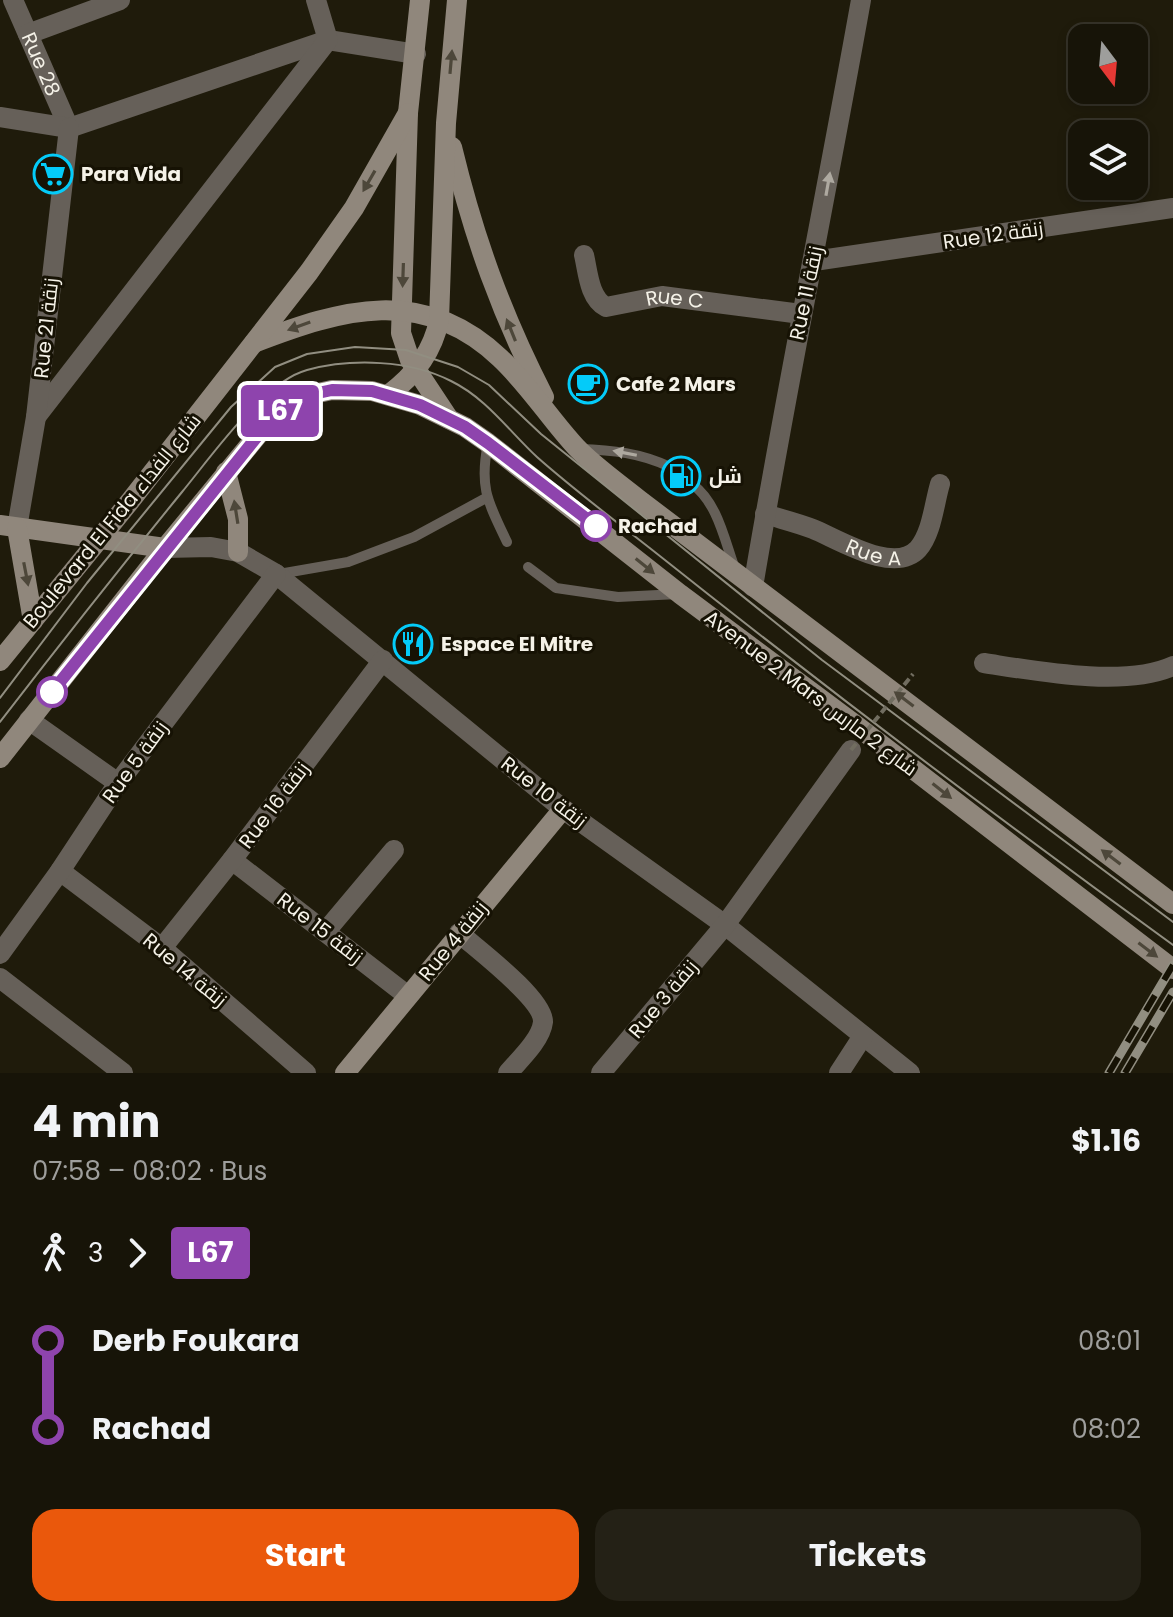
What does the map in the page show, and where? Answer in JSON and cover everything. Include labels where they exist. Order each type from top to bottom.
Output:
[{"type":"main road","points":[[420,0],[408,113],[401,333],[416,368],[449,419]]},
{"type":"main road","points":[[388,395],[416,368],[435,338],[439,320],[446,123],[457,0]]},
{"type":"main road","name":"Boulevard El Fida شارع الفداء","points":[[0,661],[254,343],[354,208],[408,113]]},
{"type":"main road","points":[[446,123],[470,222],[494,287],[515,340],[558,425]]},
{"type":"main road","points":[[254,343],[333,315],[402,310],[439,320],[473,337],[501,358],[578,448],[642,502],[1173,904]]},
{"type":"main road","points":[[0,758],[276,413],[304,396],[332,390],[372,391],[420,405],[449,419]]},
{"type":"main road","name":"Avenue 2 Mars شارع 2 مارس","points":[[449,419],[488,443],[680,594],[1173,969]]},
{"type":"main road","points":[[226,472],[238,519],[238,552]]},
{"type":"main road","points":[[33,621],[8,526],[165,548]]},
{"type":"main road","name":"Rue 4 زنقة","points":[[345,1073],[563,809]]},
{"type":"street","name":"Rue 28","points":[[13,0],[69,128]]},
{"type":"street","points":[[28,34],[120,0]]},
{"type":"street","points":[[316,0],[328,40]]},
{"type":"street","name":"Rue 11 زنقة","points":[[745,581],[765,514],[861,0]]},
{"type":"street","points":[[36,417],[328,40]]},
{"type":"street","points":[[0,117],[69,128],[328,40],[416,54]]},
{"type":"street","name":"Rue 21 زنقة","points":[[8,526],[36,417],[69,128]]},
{"type":"street","name":"Rue 12 زنقة","points":[[814,261],[1173,208]]},
{"type":"street","name":"Rue C","points":[[584,255],[594,293],[600,305],[606,307],[662,296],[801,314]]},
{"type":"street","name":"Rue A","points":[[765,514],[811,528],[861,551],[883,558],[899,557],[916,551],[926,535],[940,484]]},
{"type":"street","name":"Rue 10 زنقة","points":[[165,548],[211,547],[238,552],[276,574],[563,809],[725,925],[910,1073]]},
{"type":"street","name":"Rue 5 زنقة","points":[[0,954],[118,783],[276,574]]},
{"type":"street","name":"Rue 16 زنقة","points":[[162,948],[383,660]]},
{"type":"street","points":[[984,663],[1049,673],[1107,676],[1160,672],[1173,666]]},
{"type":"street","points":[[29,720],[118,783]]},
{"type":"street","name":"Rue 3 زنقة","points":[[602,1073],[725,925],[851,750]]},
{"type":"street","points":[[326,931],[394,850]]},
{"type":"street","name":"Rue 15 زنقة","points":[[232,860],[408,996]]},
{"type":"street","name":"Rue 14 زنقة","points":[[60,871],[162,948],[306,1073]]},
{"type":"street","points":[[459,933],[527,994],[540,1010],[543,1021],[538,1035],[508,1073]]},
{"type":"street","points":[[0,978],[123,1073]]},
{"type":"street","points":[[839,1073],[863,1036]]},
{"type":"lane","points":[[488,443],[483,468],[486,498],[507,542]]},
{"type":"lane","points":[[578,448],[617,450],[650,458],[670,467]]},
{"type":"lane","points":[[692,484],[703,492],[715,513],[745,581]]},
{"type":"lane","points":[[276,574],[348,562],[414,537],[486,498]]},
{"type":"lane","points":[[528,567],[556,588],[618,597],[680,594]]},
{"type":"path","points":[[851,750],[913,674]]},
{"type":"tram line","points":[[0,698],[87,583],[231,407],[275,367],[307,354],[355,347],[406,350],[458,367],[489,385],[541,434],[822,660],[1173,922]]},
{"type":"tram line","points":[[0,722],[223,441],[273,389],[290,377],[324,366],[362,363],[399,365],[435,374],[475,396],[551,469],[715,600],[910,750],[1173,945]]},
{"type":"railway","points":[[1109,1073],[1173,965]]},
{"type":"railway","points":[[1125,1073],[1173,992]]},
{"type":"bus line","name":"L67","points":[[52,692],[276,413],[304,396],[332,390],[372,391],[420,405],[465,427],[596,526]]},
{"type":"place","name":"Para Vida","points":[[53,174]]},
{"type":"place","name":"Cafe 2 Mars","points":[[588,384]]},
{"type":"place","name":"شل","points":[[681,476]]},
{"type":"place","name":"Rachad","points":[[596,526]]},
{"type":"place","name":"Espace El Mitre","points":[[413,644]]}]
